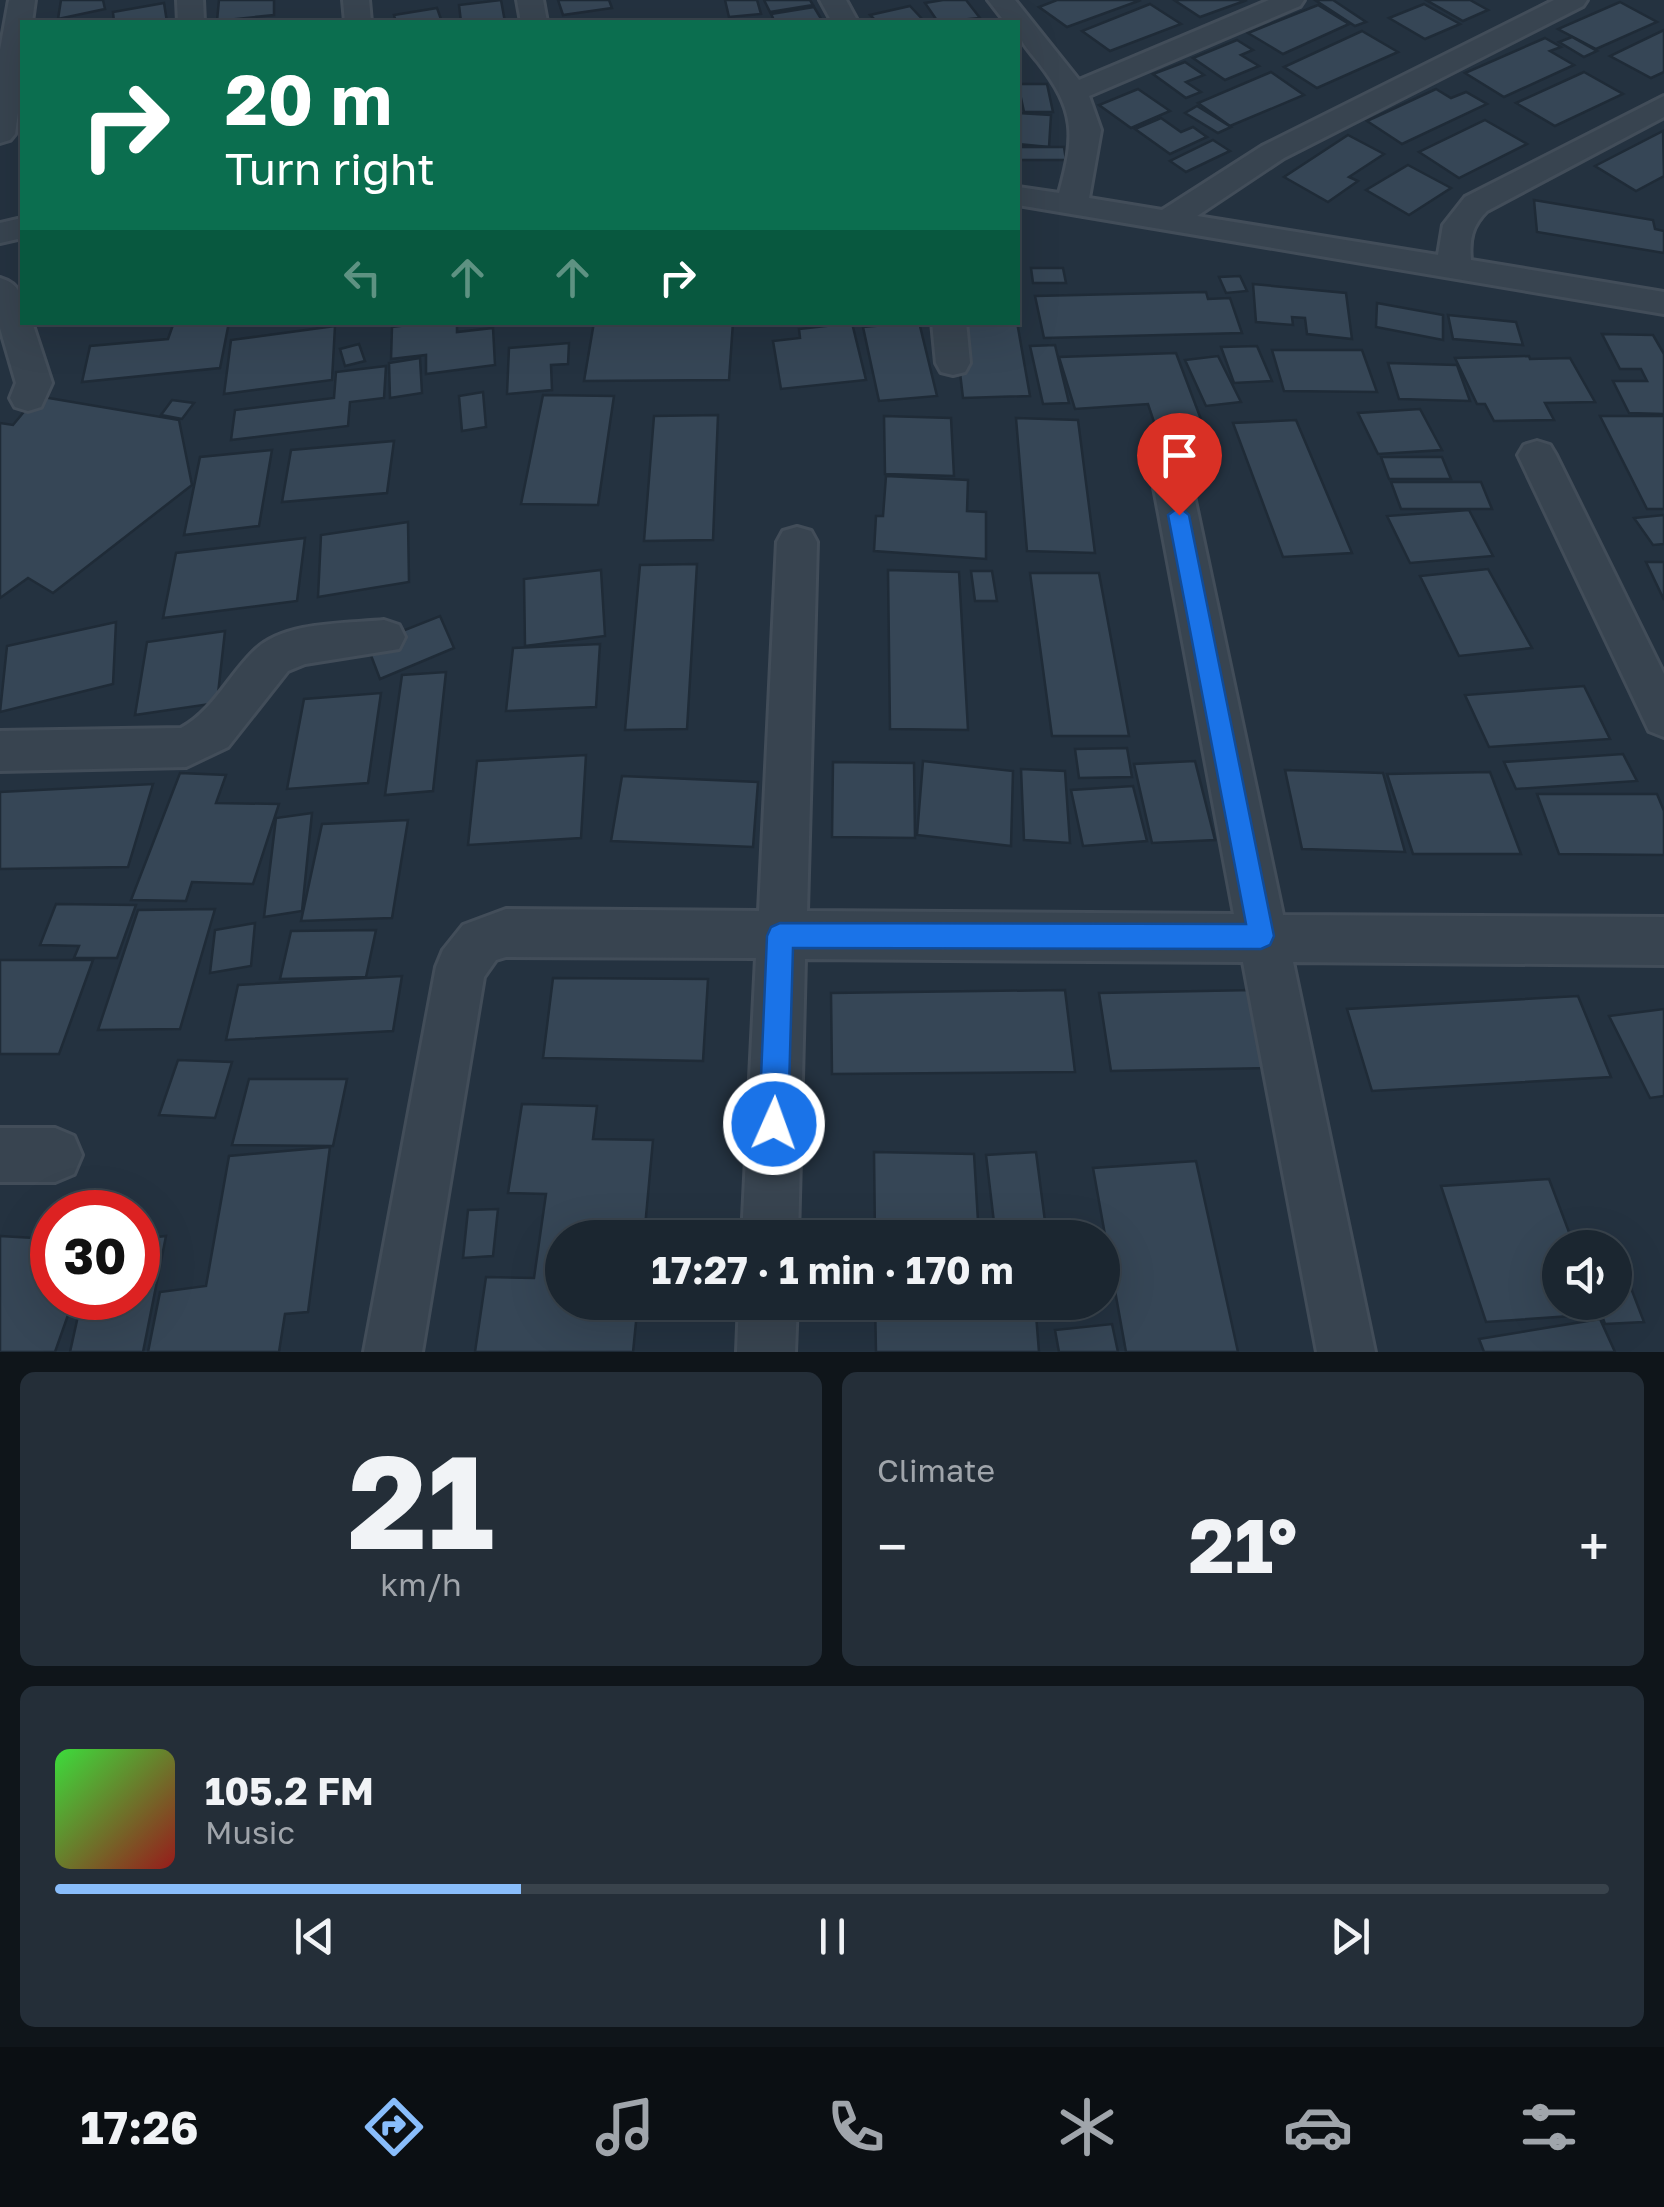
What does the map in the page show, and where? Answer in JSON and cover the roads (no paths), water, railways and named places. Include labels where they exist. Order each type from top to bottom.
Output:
[{"type":"street","points":[[0,134],[22,0]]},
{"type":"street","points":[[1001,0],[1016,20]]},
{"type":"street","points":[[1072,93],[1291,0]]},
{"type":"street","points":[[1169,220],[1274,152],[1574,0]]},
{"type":"street","points":[[1020,25],[1072,93],[1084,119],[1086,137],[1072,204]]},
{"type":"street","points":[[1455,266],[1452,241],[1460,219],[1476,204],[1664,105]]},
{"type":"street","points":[[1020,196],[1664,303]]},
{"type":"street","points":[[0,288],[8,299],[34,384],[28,398]]},
{"type":"street","points":[[949,325],[953,363]]},
{"type":"street","points":[[1538,455],[1664,718]]},
{"type":"street","points":[[1171,476],[1346,1352]]},
{"type":"street","points":[[771,1220],[797,542]]},
{"type":"street","points":[[0,751],[186,747],[212,733],[274,659],[300,648],[384,636]]},
{"type":"street","points":[[393,1352],[461,967],[480,942],[506,933],[1664,941]]},
{"type":"street","points":[[0,1155],[56,1155]]},
{"type":"street","points":[[766,1352],[767,1320]]}]
